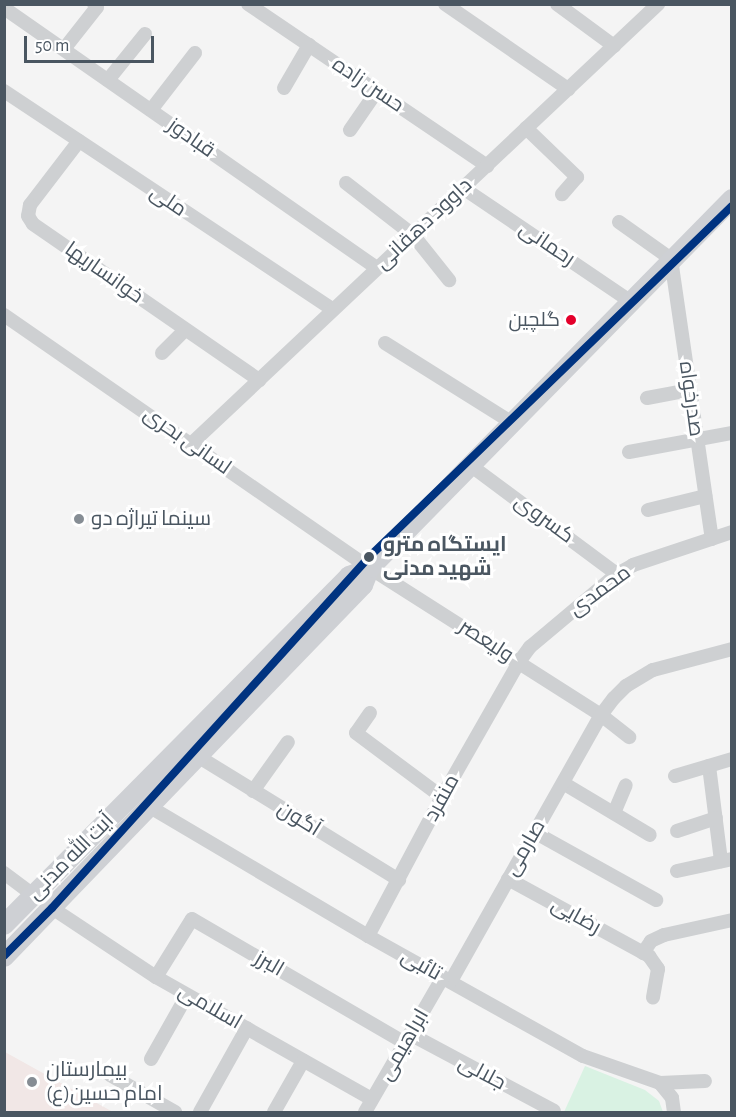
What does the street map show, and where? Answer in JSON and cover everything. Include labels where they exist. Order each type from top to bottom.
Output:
[{"type":"main road","name":"آیت الله مدنی","points":[[4,957],[363,585],[370,568],[732,199]]},
{"type":"main road","name":"آیت الله مدنی","points":[[4,925],[349,576],[370,568]]},
{"type":"main road","points":[[134,794],[150,807]]},
{"type":"main road","points":[[33,895],[52,908]]},
{"type":"street","points":[[64,49],[97,7],[94,4]]},
{"type":"street","name":"حسن زاده","points":[[248,4],[487,166]]},
{"type":"street","points":[[445,4],[568,89]]},
{"type":"street","points":[[557,4],[614,46]]},
{"type":"street","name":"داوود دهقانی","points":[[191,444],[656,5]]},
{"type":"street","name":"قبادوز","points":[[9,8],[377,268]]},
{"type":"street","points":[[108,80],[145,34]]},
{"type":"street","points":[[284,88],[309,45]]},
{"type":"street","points":[[151,110],[195,53]]},
{"type":"street","points":[[350,130],[377,91]]},
{"type":"street","name":"ملی","points":[[6,96],[79,141],[333,310]]},
{"type":"street","points":[[526,128],[577,177],[562,194]]},
{"type":"street","name":"خوانساریها","points":[[79,141],[30,205],[28,216],[33,224],[259,380]]},
{"type":"street","points":[[346,183],[412,235],[449,280]]},
{"type":"street","name":"رحمانی","points":[[463,188],[630,301]]},
{"type":"street","points":[[619,222],[671,259]]},
{"type":"street","name":"صدرخواه","points":[[671,259],[712,539]]},
{"type":"street","name":"لسانی بحری","points":[[4,315],[370,568]]},
{"type":"street","points":[[162,353],[185,330]]},
{"type":"street","points":[[385,343],[511,422]]},
{"type":"street","points":[[647,398],[690,390]]},
{"type":"street","points":[[629,452],[732,433]]},
{"type":"street","name":"کسروی","points":[[471,465],[617,574]]},
{"type":"street","points":[[648,510],[705,496]]},
{"type":"street","name":"محمدی","points":[[519,662],[542,636],[617,574],[633,565],[732,532]]},
{"type":"street","name":"ولیعصر","points":[[370,568],[519,662],[601,716],[628,737]]},
{"type":"street","name":"صارمی","points":[[447,979],[508,879],[601,716],[614,698],[639,677],[653,670],[732,649]]},
{"type":"street","name":"منفرد","points":[[368,936],[442,797],[519,662]]},
{"type":"street","points":[[370,713],[356,733],[442,797]]},
{"type":"street","points":[[253,790],[288,742]]},
{"type":"street","name":"آگون","points":[[199,757],[399,880]]},
{"type":"street","points":[[675,776],[732,759]]},
{"type":"street","points":[[677,871],[726,860],[716,818],[709,766]]},
{"type":"street","points":[[562,783],[650,835]]},
{"type":"street","points":[[614,813],[626,785]]},
{"type":"street","name":"تائبی","points":[[150,807],[368,936],[583,1056],[660,1083],[705,1082]]},
{"type":"street","points":[[677,831],[716,818]]},
{"type":"street","points":[[534,832],[656,900]]},
{"type":"street","points":[[4,873],[33,895]]},
{"type":"street","name":"رضایی","points":[[508,879],[643,953]]},
{"type":"street","name":"اسلامی","points":[[52,908],[156,977],[372,1100]]},
{"type":"street","name":"البرز","points":[[156,977],[192,919],[407,1038]]},
{"type":"street","points":[[653,998],[658,969],[643,953],[651,941],[664,935],[732,920]]},
{"type":"street","name":"ابراهیمی","points":[[365,1113],[407,1038],[447,979]]},
{"type":"street","points":[[151,1059],[187,995]]},
{"type":"street","points":[[200,1113],[247,1028]]},
{"type":"street","name":"جلالی","points":[[407,1038],[554,1111]]},
{"type":"street","points":[[274,1113],[303,1061]]},
{"type":"street","points":[[110,1075],[175,1113]]},
{"type":"street","points":[[660,1083],[672,1098],[674,1113]]},
{"type":"shaded area","name":"بیمارستان امام حسین(ع)","points":[[5,1052],[113,1112],[5,1112]]},
{"type":"green space","points":[[585,1066],[645,1090],[659,1101],[663,1112],[564,1112]]},
{"type":"transit line","points":[[4,956],[52,908],[369,557],[732,206]]},
{"type":"place","name":"گلچین","points":[[571,320]]},
{"type":"place","name":"سینما تیراژه دو","points":[[79,519]]},
{"type":"place","name":"ایستگاه مترو شهید مدنی","points":[[369,557]]},
{"type":"place","name":"بیمارستان امام حسین(ع)","points":[[32,1082]]}]
